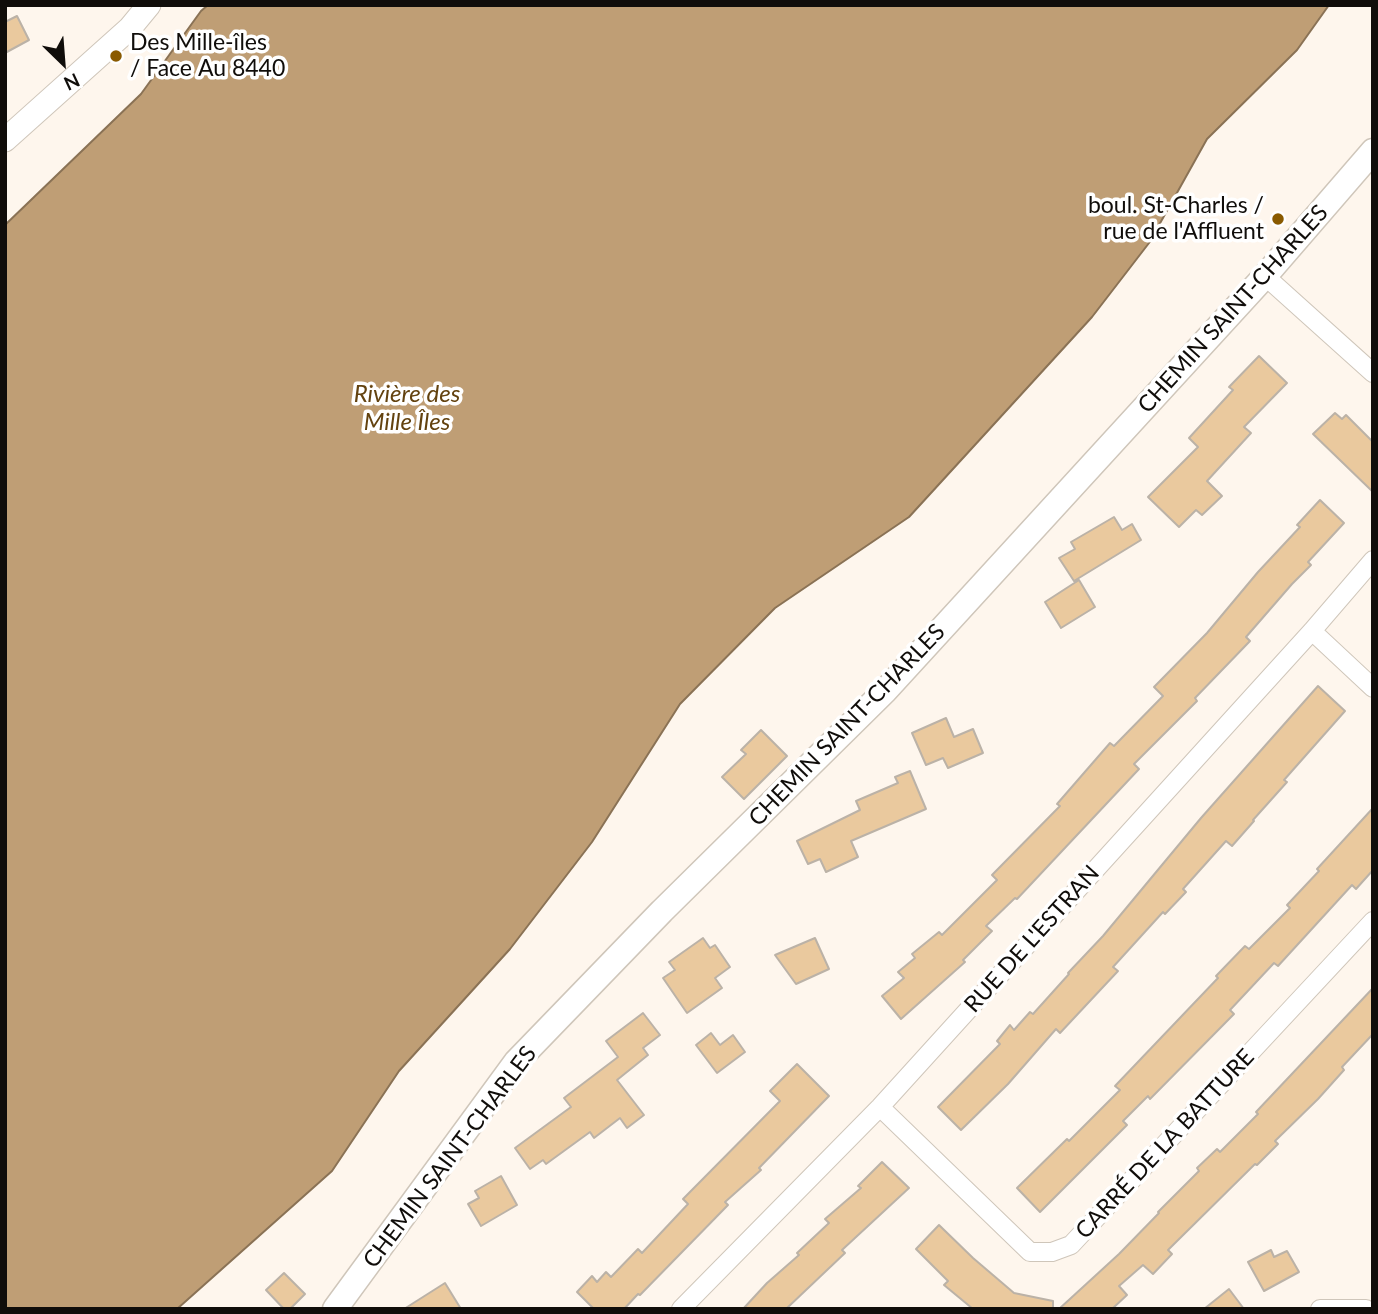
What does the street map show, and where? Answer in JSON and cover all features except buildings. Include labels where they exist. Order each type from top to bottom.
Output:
[{"type":"main road","name":"CHEMIN SAINT-CHARLES","points":[[335,1309],[516,1062],[662,911],[884,691],[1265,276],[1373,151]]},
{"type":"street","points":[[5,140],[130,28],[149,5]]},
{"type":"street","points":[[1265,276],[1373,373]]},
{"type":"street","name":"RUE DE L'ESTRAN","points":[[681,1309],[880,1107],[1312,631],[1373,560]]},
{"type":"street","points":[[1312,631],[1373,688]]},
{"type":"street","name":"CARRÉ DE LA BATTURE","points":[[880,1107],[1030,1252],[1052,1252],[1071,1245],[1373,921]]},
{"type":"street","points":[[1320,1309],[1366,1309]]},
{"type":"water","name":"Rivière des Mille Îles","points":[[208,5],[1329,5],[1297,50],[1207,139],[1149,243],[1092,317],[909,517],[775,608],[680,704],[592,842],[510,949],[399,1071],[332,1171],[177,1309],[5,1309],[5,225],[141,94]]},
{"type":"place","name":"Des Mille-îles / Face Au 8440","points":[[116,56]]},
{"type":"place","name":"boul. St-Charles / rue de l'Affluent","points":[[1278,219]]}]
